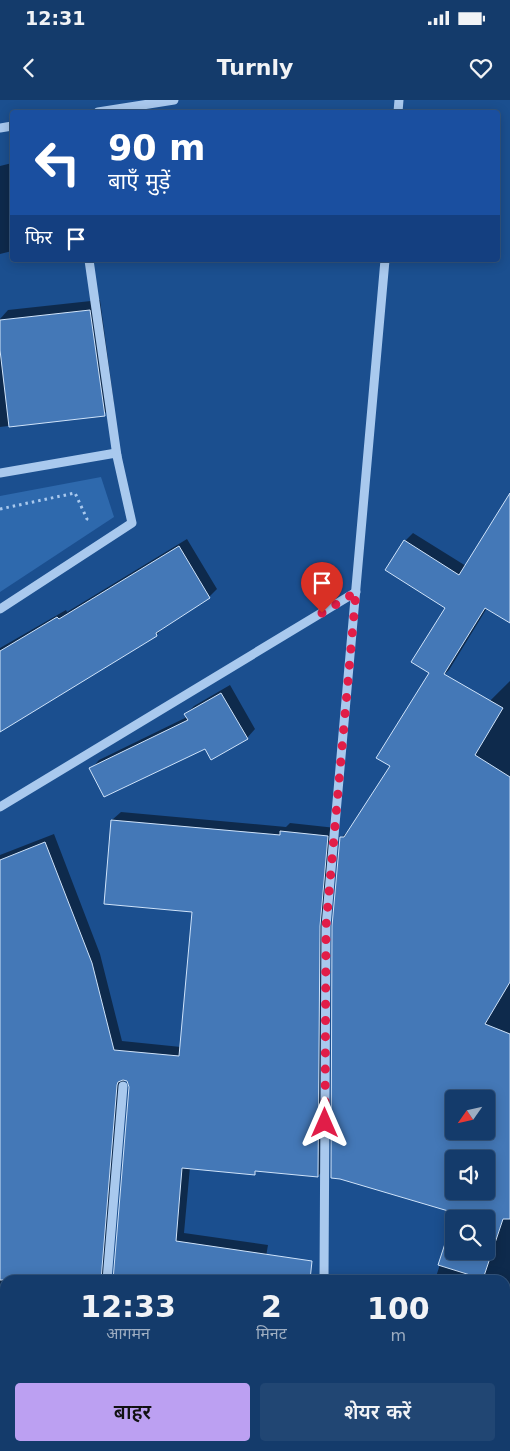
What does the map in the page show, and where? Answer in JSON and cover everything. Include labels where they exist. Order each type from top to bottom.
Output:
[{"type":"street","points":[[111,110],[174,100]]},
{"type":"street","points":[[0,608],[132,523],[116,456],[89,262]]},
{"type":"street","points":[[324,1275],[326,926],[385,262]]},
{"type":"street","points":[[0,472],[116,453],[116,456]]},
{"type":"street","points":[[0,807],[356,592]]},
{"type":"street","points":[[107,1275],[124,1086]]},
{"type":"path","points":[[0,509],[74,493],[87,519],[79,525]]},
{"type":"shaded area","points":[[101,477],[114,517],[0,592],[0,496]]},
{"type":"building","points":[[90,310],[105,416],[9,427],[0,350],[0,320]]},
{"type":"building","points":[[510,493],[510,623],[485,608],[444,674],[503,708],[475,755],[510,777],[510,982],[485,1024],[510,1034],[510,1219],[503,1219],[495,1243],[495,1210],[445,1210],[331,1178],[332,926],[340,837],[344,837],[390,766],[376,758],[429,673],[411,662],[445,608],[385,570],[404,540],[459,575]]},
{"type":"building","points":[[179,546],[210,598],[156,633],[157,636],[0,732],[0,651],[57,617],[59,619]]},
{"type":"building","points":[[221,693],[248,739],[211,760],[205,749],[104,797],[89,768],[188,720],[184,714]]},
{"type":"building","points":[[111,820],[280,835],[280,831],[328,836],[320,926],[318,1177],[255,1171],[255,1175],[182,1168],[176,1241],[312,1261],[311,1275],[113,1275],[129,1087],[127,1081],[123,1080],[118,1082],[117,1085],[101,1275],[0,1275],[0,860],[45,842],[92,963],[114,1050],[179,1056],[192,912],[104,904]]},
{"type":"building","points":[[445,1244],[445,1260],[489,1260],[484,1275],[470,1275],[438,1265]]},
{"type":"route","points":[[322,613],[356,592],[326,926],[325,1123]]}]
